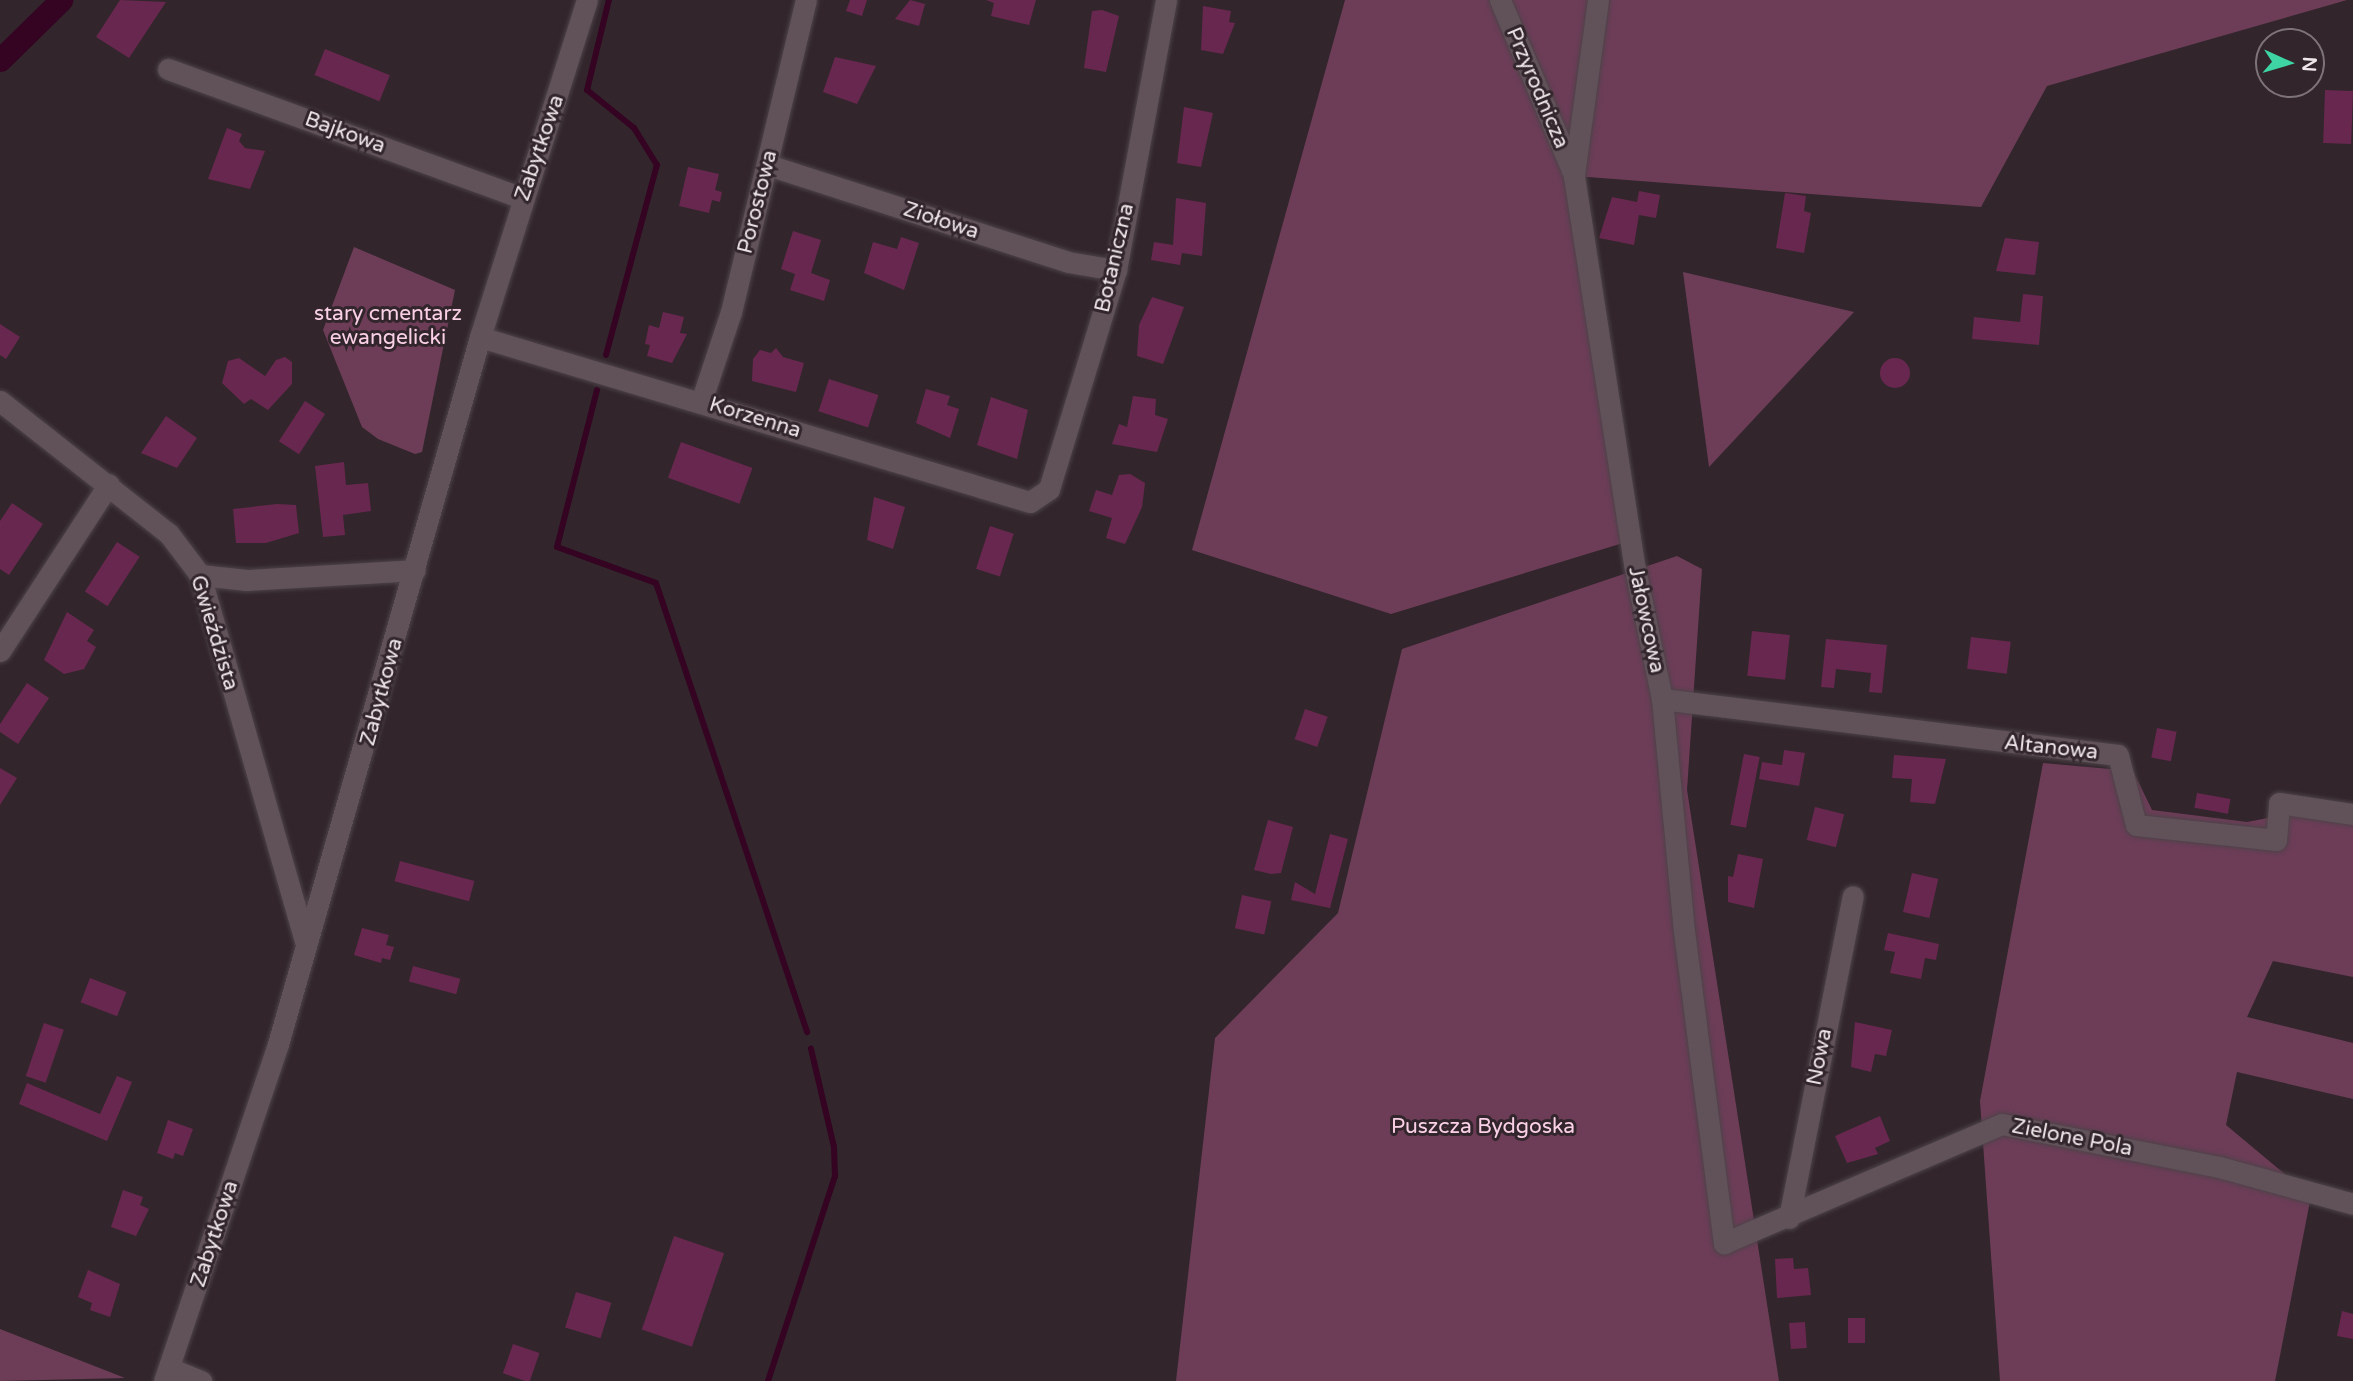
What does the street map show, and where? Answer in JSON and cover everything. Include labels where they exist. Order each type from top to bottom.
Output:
[{"type":"street","name":"Zabytkowa","points":[[166,1374],[306,945],[480,337],[587,0]]},
{"type":"street","name":"Porostowa","points":[[701,402],[731,312],[806,0]]},
{"type":"street","name":"Botaniczna","points":[[1030,502],[1049,489],[1116,270],[1166,0]]},
{"type":"street","name":"Przyrodnicza","points":[[1500,0],[1574,176]]},
{"type":"street","name":"Jałowcowa","points":[[1598,0],[1574,176],[1634,564],[1662,699],[1684,931],[1724,1243]]},
{"type":"street","name":"Bajkowa","points":[[168,69],[522,198]]},
{"type":"street","name":"Ziołowa","points":[[768,165],[1068,262],[1116,270]]},
{"type":"street","name":"Korzenna","points":[[480,337],[1030,502]]},
{"type":"street","name":"Gwieździsta","points":[[0,401],[169,534],[200,575],[306,945]]},
{"type":"street","points":[[0,651],[108,484]]},
{"type":"street","points":[[200,575],[247,580],[415,570]]},
{"type":"street","name":"Altanowa","points":[[1662,699],[2118,755],[2136,825],[2276,840],[2279,803],[2353,814]]},
{"type":"street","name":"Nowa","points":[[1788,1218],[1853,896]]},
{"type":"street","name":"Zielone Pola","points":[[1724,1243],[2002,1125],[2218,1167],[2353,1204]]},
{"type":"street","points":[[166,1374],[201,1381]]},
{"type":"green space","points":[[1345,0],[2347,0],[2047,86],[1981,207],[1575,176],[1623,543],[1391,614],[1192,550]]},
{"type":"green space","name":"stary cmentarz ewangelicki","points":[[354,247],[455,290],[422,452],[415,454],[378,439],[362,427],[323,330]]},
{"type":"green space","points":[[1683,272],[1854,312],[1709,467]]},
{"type":"green space","name":"Puszcza Bydgoska","points":[[1677,556],[1702,569],[1687,790],[1779,1381],[1176,1381],[1215,1038],[1338,913],[1402,649]]},
{"type":"green space","points":[[2043,763],[2133,771],[2152,810],[2247,822],[2294,813],[2353,825],[2353,977],[2273,961],[2247,1017],[2353,1043],[2353,1099],[2237,1072],[2226,1125],[2311,1196],[2275,1381],[2000,1381],[1980,1101]]},
{"type":"green space","points":[[0,1329],[125,1378],[0,1381]]},
{"type":"building","points":[[120,0],[166,2],[129,58],[96,37]]},
{"type":"building","points":[[850,0],[867,0],[862,16],[846,11]]},
{"type":"building","points":[[910,0],[925,4],[919,26],[895,19]]},
{"type":"building","points":[[986,0],[1036,0],[1029,25],[991,16],[994,3]]},
{"type":"building","points":[[1203,6],[1231,11],[1229,22],[1235,23],[1223,54],[1201,50]]},
{"type":"building","points":[[1102,10],[1119,16],[1106,72],[1084,68],[1092,11]]},
{"type":"building","points":[[325,49],[390,75],[379,101],[315,75]]},
{"type":"building","points":[[835,57],[876,66],[857,104],[823,92]]},
{"type":"building","points":[[2325,90],[2353,91],[2351,144],[2323,143]]},
{"type":"building","points":[[1184,107],[1213,113],[1201,167],[1177,163]]},
{"type":"building","points":[[227,128],[242,134],[239,141],[245,148],[265,151],[250,189],[208,179]]},
{"type":"building","points":[[688,167],[719,174],[715,190],[722,192],[720,202],[712,200],[709,213],[679,206]]},
{"type":"building","points":[[1639,191],[1660,195],[1656,218],[1639,215],[1634,245],[1599,238],[1612,197],[1637,202]]},
{"type":"building","points":[[1785,193],[1806,196],[1804,211],[1811,213],[1804,253],[1776,248]]},
{"type":"building","points":[[1176,198],[1206,203],[1202,256],[1182,253],[1180,265],[1151,260],[1154,242],[1173,245]]},
{"type":"building","points":[[793,231],[821,240],[811,273],[830,280],[824,301],[790,290],[795,274],[781,269]]},
{"type":"building","points":[[901,237],[919,243],[904,290],[864,273],[873,242],[897,249]]},
{"type":"building","points":[[2005,238],[2039,242],[2035,275],[1996,271]]},
{"type":"building","points":[[2023,294],[2043,296],[2039,345],[1972,339],[1974,317],[2020,322]]},
{"type":"building","points":[[1152,297],[1184,307],[1163,364],[1137,356],[1139,325]]},
{"type":"building","points":[[663,312],[684,317],[680,333],[687,334],[672,363],[647,356],[650,345],[645,344],[649,325],[659,328]]},
{"type":"building","points":[[0,324],[20,337],[6,359],[0,355]]},
{"type":"building","points":[[776,348],[783,357],[804,363],[796,392],[752,381],[753,359],[760,350],[771,353]]},
{"type":"building","points":[[285,357],[292,362],[292,384],[268,410],[251,399],[244,404],[222,383],[228,361],[239,358],[265,376],[276,360]]},
{"type":"building","points":[[1895,358],[1906,362],[1910,373],[1906,384],[1895,388],[1884,384],[1880,373],[1884,362]]},
{"type":"building","points":[[829,379],[878,395],[868,427],[818,411]]},
{"type":"building","points":[[926,389],[950,396],[947,405],[959,409],[950,438],[916,423]]},
{"type":"building","points":[[1133,396],[1156,399],[1155,415],[1168,419],[1157,452],[1112,444],[1119,424],[1127,427]]},
{"type":"building","points":[[991,397],[1028,410],[1017,459],[977,445]]},
{"type":"building","points":[[305,401],[325,414],[299,454],[279,441]]},
{"type":"building","points":[[166,416],[197,438],[177,468],[141,453]]},
{"type":"building","points":[[681,442],[752,468],[739,504],[668,478]]},
{"type":"building","points":[[344,462],[346,485],[368,483],[371,511],[343,515],[345,535],[323,537],[315,466]]},
{"type":"building","points":[[1130,474],[1145,483],[1142,507],[1125,544],[1106,538],[1112,518],[1089,511],[1096,490],[1112,495],[1119,475]]},
{"type":"building","points":[[874,497],[905,507],[893,549],[867,540]]},
{"type":"building","points":[[12,503],[43,524],[9,575],[0,569],[0,521]]},
{"type":"building","points":[[277,504],[296,505],[299,533],[266,543],[236,543],[233,509]]},
{"type":"building","points":[[990,526],[1014,534],[1000,577],[976,569]]},
{"type":"building","points":[[117,542],[140,557],[108,606],[85,591]]},
{"type":"building","points":[[67,612],[94,630],[87,641],[96,647],[84,669],[64,674],[44,660]]},
{"type":"building","points":[[1752,631],[1790,635],[1785,680],[1747,676]]},
{"type":"building","points":[[1971,637],[2011,642],[2007,674],[1967,669]]},
{"type":"building","points":[[1826,639],[1887,645],[1882,693],[1869,692],[1871,673],[1836,669],[1834,688],[1821,687]]},
{"type":"building","points":[[27,683],[49,698],[18,744],[0,732],[0,724]]},
{"type":"building","points":[[1305,709],[1328,717],[1317,747],[1295,739]]},
{"type":"building","points":[[2157,728],[2177,732],[2171,761],[2151,757]]},
{"type":"building","points":[[1784,750],[1805,753],[1799,786],[1759,779],[1762,762],[1782,765]]},
{"type":"building","points":[[1744,754],[1760,757],[1746,828],[1730,825]]},
{"type":"building","points":[[1894,755],[1946,759],[1935,804],[1910,802],[1912,779],[1892,778]]},
{"type":"building","points":[[0,768],[17,778],[0,805]]},
{"type":"building","points":[[2197,793],[2230,799],[2228,814],[2194,808]]},
{"type":"building","points":[[1815,807],[1844,814],[1836,847],[1807,840]]},
{"type":"building","points":[[1268,820],[1293,827],[1281,873],[1254,870]]},
{"type":"building","points":[[1330,834],[1348,839],[1330,908],[1291,900],[1295,882],[1315,894]]},
{"type":"building","points":[[1738,854],[1763,859],[1754,908],[1728,902],[1728,876],[1733,877]]},
{"type":"building","points":[[400,861],[474,881],[469,901],[395,881]]},
{"type":"building","points":[[1912,873],[1938,879],[1929,918],[1903,912]]},
{"type":"building","points":[[1242,895],[1271,901],[1264,934],[1235,928]]},
{"type":"building","points":[[362,928],[389,935],[386,945],[394,947],[390,960],[382,958],[381,963],[354,955]]},
{"type":"building","points":[[1888,933],[1939,944],[1936,960],[1925,958],[1921,979],[1890,973],[1895,952],[1884,950]]},
{"type":"building","points":[[413,966],[460,979],[456,994],[409,981]]},
{"type":"building","points":[[90,978],[126,992],[117,1016],[81,1002]]},
{"type":"building","points":[[1855,1022],[1892,1030],[1886,1056],[1875,1054],[1871,1072],[1851,1067]]},
{"type":"building","points":[[44,1023],[64,1030],[46,1083],[26,1076]]},
{"type":"building","points":[[117,1076],[132,1082],[107,1141],[19,1104],[27,1083],[100,1114]]},
{"type":"building","points":[[1880,1116],[1890,1141],[1875,1148],[1878,1154],[1847,1163],[1835,1136]]},
{"type":"building","points":[[168,1120],[193,1129],[183,1156],[175,1153],[173,1159],[157,1153]]},
{"type":"building","points":[[123,1190],[143,1197],[140,1205],[149,1209],[136,1236],[111,1227]]},
{"type":"building","points":[[674,1236],[724,1253],[692,1347],[642,1330]]},
{"type":"building","points":[[1793,1258],[1794,1269],[1808,1268],[1811,1295],[1777,1298],[1775,1259]]},
{"type":"building","points":[[88,1270],[120,1284],[110,1317],[90,1310],[92,1303],[78,1297]]},
{"type":"building","points":[[576,1292],[611,1303],[601,1338],[565,1327]]},
{"type":"building","points":[[2342,1311],[2353,1314],[2353,1339],[2337,1336]]},
{"type":"building","points":[[1848,1318],[1865,1318],[1865,1343],[1848,1343]]},
{"type":"building","points":[[1805,1322],[1807,1348],[1791,1349],[1789,1323]]},
{"type":"building","points":[[513,1344],[539,1353],[530,1381],[503,1373]]},
{"type":"waterway","points":[[0,60],[61,0]]},
{"type":"waterway","points":[[606,355],[657,165],[634,128],[587,90],[609,0]]},
{"type":"waterway","points":[[597,390],[557,547],[656,583],[807,1032]]},
{"type":"waterway","points":[[768,1381],[835,1176],[834,1147],[811,1049]]}]
